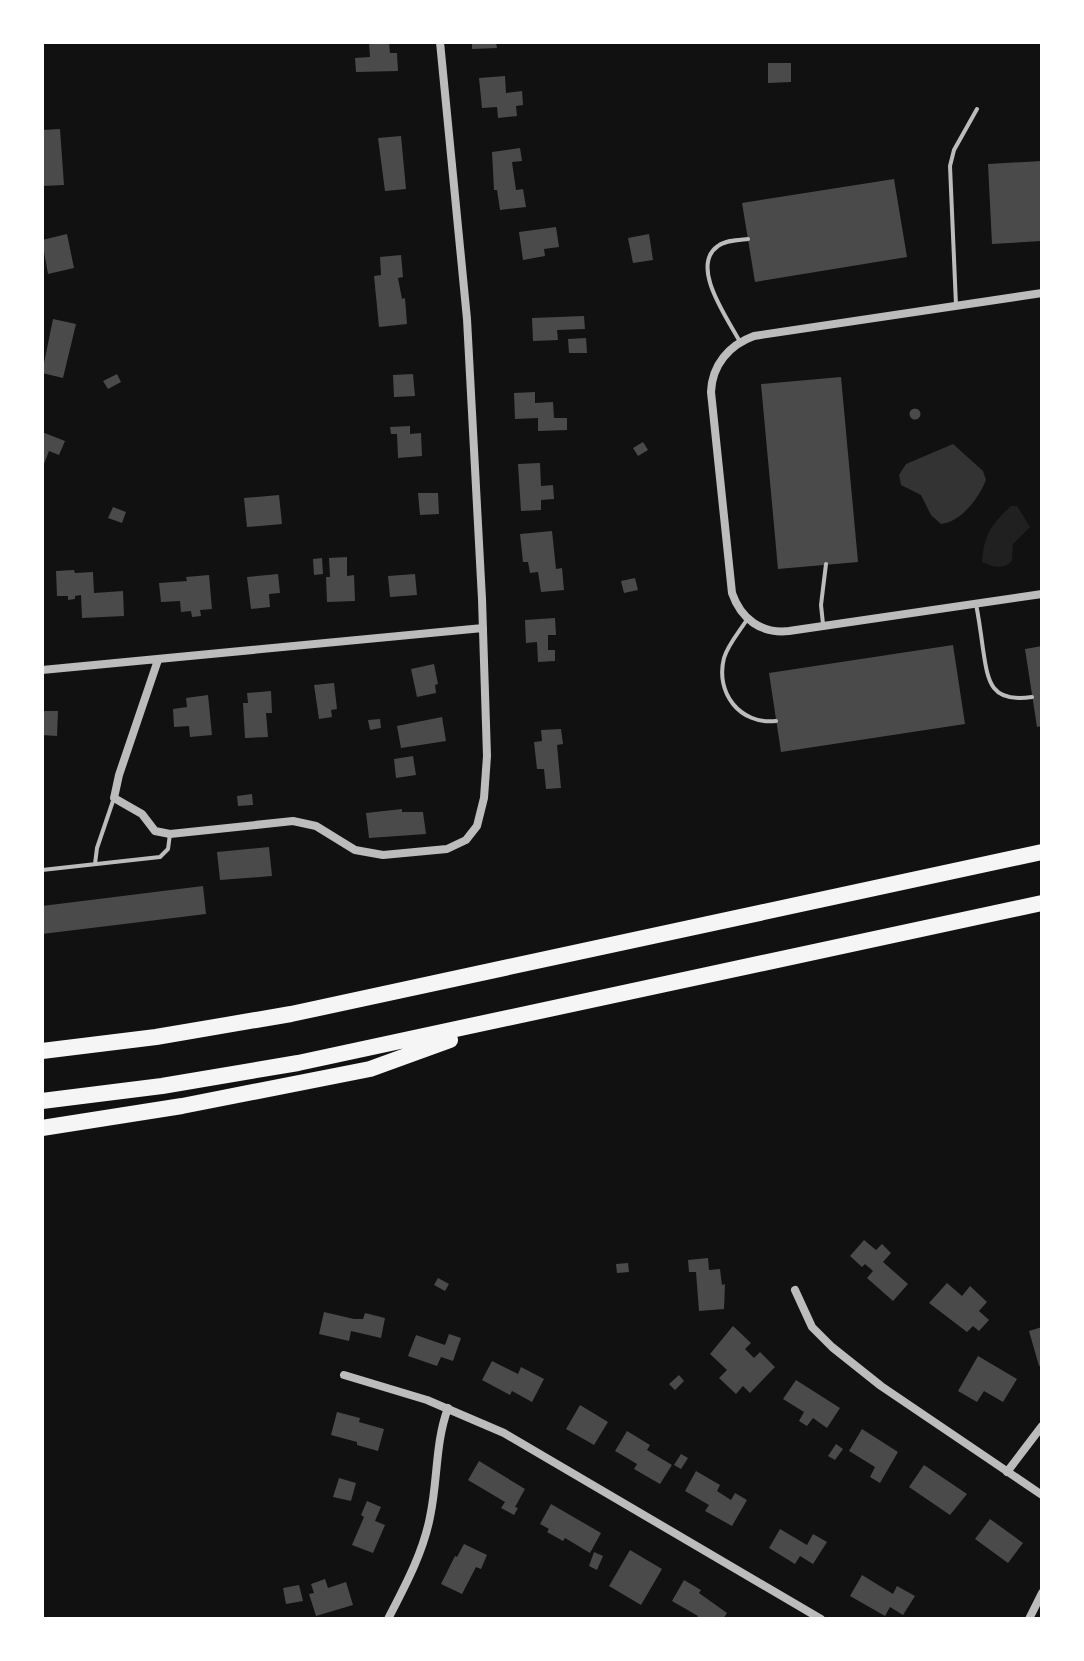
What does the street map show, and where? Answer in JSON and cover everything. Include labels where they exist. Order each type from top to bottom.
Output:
[{"type":"highway","points":[[42,1051],[169,1035],[291,1014],[1038,853]]},
{"type":"highway","points":[[42,1101],[243,1073],[1042,903]]},
{"type":"highway","points":[[867,941],[1042,914]]},
{"type":"highway","points":[[42,1128],[182,1106],[370,1069],[512,1018]]},
{"type":"street","points":[[158,660],[114,798],[142,814],[155,831],[170,834],[293,821],[316,826],[355,850],[383,855],[447,849],[473,833],[484,798],[487,756],[483,628],[467,319],[440,42]]},
{"type":"street","points":[[1042,293],[761,335],[740,342],[728,352],[715,370],[711,385],[731,586],[737,606],[762,628],[776,631],[823,626],[1042,594]]},
{"type":"street","points":[[42,670],[483,628]]},
{"type":"street","points":[[795,1290],[812,1327],[832,1347],[881,1386],[1042,1495]]},
{"type":"street","points":[[344,1375],[448,1408],[532,1448],[821,1619]]},
{"type":"street","points":[[388,1619],[426,1533],[434,1497],[439,1439],[448,1408]]},
{"type":"street","points":[[1007,1472],[1042,1426]]},
{"type":"street","points":[[1029,1619],[1042,1593]]},
{"type":"lane","points":[[956,305],[951,161],[977,109]]},
{"type":"lane","points":[[740,342],[707,278],[706,265],[718,246],[748,239]]},
{"type":"lane","points":[[823,626],[821,605],[826,564]]},
{"type":"lane","points":[[976,604],[987,674],[993,688],[1011,698],[1032,697]]},
{"type":"lane","points":[[748,618],[725,656],[725,690],[732,705],[745,716],[776,721]]},
{"type":"lane","points":[[95,864],[97,848],[114,798]]},
{"type":"lane","points":[[42,870],[160,857],[168,849],[170,834]]},
{"type":"shaded area","points":[[953,444],[983,471],[986,480],[968,508],[955,519],[941,524],[931,515],[921,495],[901,485],[899,475],[906,464]]},
{"type":"shaded area","points":[[1011,506],[1017,506],[1030,527],[1013,544],[1009,564],[998,567],[982,562],[990,531]]},
{"type":"building","points":[[369,42],[389,42],[390,53],[397,53],[398,71],[356,72],[355,58],[370,57]]},
{"type":"building","points":[[472,42],[496,42],[497,48],[472,49]]},
{"type":"building","points":[[768,63],[791,63],[791,82],[768,83]]},
{"type":"building","points":[[505,76],[506,93],[522,91],[523,105],[516,106],[517,116],[498,118],[497,107],[482,108],[479,78]]},
{"type":"building","points":[[60,129],[64,185],[42,186],[42,130]]},
{"type":"building","points":[[401,136],[406,189],[385,191],[378,138]]},
{"type":"building","points":[[520,148],[522,161],[512,162],[516,190],[523,189],[526,207],[500,210],[497,190],[494,190],[492,152]]},
{"type":"building","points":[[1042,161],[1042,241],[992,244],[988,164]]},
{"type":"building","points":[[894,179],[907,257],[755,282],[742,203]]},
{"type":"building","points":[[556,227],[559,247],[544,249],[545,256],[523,260],[519,232]]},
{"type":"building","points":[[67,234],[74,268],[48,274],[42,240]]},
{"type":"building","points":[[649,234],[653,260],[633,263],[628,238]]},
{"type":"building","points":[[401,255],[403,277],[398,278],[402,299],[405,298],[407,324],[379,327],[374,276],[381,275],[380,257]]},
{"type":"building","points":[[584,316],[585,329],[557,330],[558,340],[533,341],[532,318]]},
{"type":"building","points":[[53,319],[76,324],[63,378],[42,373]]},
{"type":"building","points":[[586,338],[587,353],[569,353],[568,339]]},
{"type":"building","points":[[117,374],[121,382],[108,389],[103,381]]},
{"type":"building","points":[[413,374],[415,396],[394,397],[393,375]]},
{"type":"building","points":[[841,377],[858,562],[778,569],[761,384]]},
{"type":"building","points":[[535,392],[535,403],[553,402],[554,418],[567,418],[567,430],[538,431],[538,418],[515,419],[514,393]]},
{"type":"building","points":[[915,408],[921,414],[915,420],[909,414]]},
{"type":"building","points":[[410,426],[410,434],[421,433],[422,456],[398,458],[397,434],[391,434],[390,427]]},
{"type":"building","points":[[42,432],[65,441],[59,455],[49,451],[42,469]]},
{"type":"building","points":[[643,442],[648,450],[638,456],[633,448]]},
{"type":"building","points":[[540,463],[541,486],[553,485],[554,499],[541,500],[541,510],[521,511],[518,464]]},
{"type":"building","points":[[418,493],[438,493],[439,514],[420,515]]},
{"type":"building","points":[[279,495],[282,524],[247,527],[244,498]]},
{"type":"building","points":[[113,507],[126,512],[122,523],[108,518]]},
{"type":"building","points":[[552,531],[556,569],[562,568],[564,590],[541,592],[538,572],[530,573],[528,562],[523,562],[520,534]]},
{"type":"building","points":[[347,557],[347,576],[354,575],[355,601],[327,602],[329,558]]},
{"type":"building","points":[[322,558],[323,574],[314,575],[313,559]]},
{"type":"building","points":[[74,570],[75,573],[93,572],[94,593],[123,591],[124,616],[82,618],[81,595],[68,600],[68,596],[57,596],[56,571]]},
{"type":"building","points":[[278,574],[280,593],[269,594],[270,607],[251,609],[247,577]]},
{"type":"building","points":[[415,574],[417,595],[390,597],[388,576]]},
{"type":"building","points":[[209,575],[212,609],[200,610],[201,616],[192,617],[191,611],[181,612],[180,601],[161,602],[159,583],[187,581],[186,577]]},
{"type":"building","points":[[635,578],[638,590],[624,593],[621,581]]},
{"type":"building","points":[[555,618],[556,635],[548,635],[548,650],[555,650],[555,661],[538,662],[537,642],[526,643],[525,620]]},
{"type":"building","points":[[953,645],[965,724],[781,752],[769,673]]},
{"type":"building","points":[[1042,646],[1042,726],[1037,727],[1025,649]]},
{"type":"building","points":[[434,664],[438,684],[435,685],[436,693],[417,697],[411,669]]},
{"type":"building","points":[[334,683],[337,709],[331,710],[332,717],[319,719],[314,685]]},
{"type":"building","points":[[271,691],[272,713],[266,713],[268,737],[245,738],[243,703],[248,703],[247,693]]},
{"type":"building","points":[[208,695],[212,735],[190,737],[189,726],[174,727],[173,709],[187,707],[186,698]]},
{"type":"building","points":[[42,711],[58,711],[57,736],[42,735]]},
{"type":"building","points":[[442,717],[446,741],[401,748],[397,726]]},
{"type":"building","points":[[380,719],[381,728],[370,730],[368,720]]},
{"type":"building","points":[[561,729],[563,744],[557,745],[561,788],[546,789],[544,769],[537,769],[534,742],[542,741],[541,730]]},
{"type":"building","points":[[413,756],[416,775],[396,778],[394,759]]},
{"type":"building","points":[[252,794],[253,805],[238,806],[237,796]]},
{"type":"building","points":[[402,809],[402,812],[423,812],[426,834],[369,838],[366,813]]},
{"type":"building","points":[[269,847],[272,876],[220,880],[217,852]]},
{"type":"building","points":[[203,886],[206,914],[42,934],[42,906]]},
{"type":"building","points":[[864,1240],[876,1250],[882,1244],[891,1253],[883,1262],[908,1284],[893,1301],[867,1278],[873,1271],[865,1264],[862,1267],[850,1256]]},
{"type":"building","points":[[708,1258],[709,1270],[720,1269],[722,1285],[725,1284],[724,1309],[699,1311],[696,1272],[689,1272],[688,1260]]},
{"type":"building","points":[[628,1263],[629,1272],[617,1273],[616,1264]]},
{"type":"building","points":[[438,1278],[449,1284],[445,1291],[434,1285]]},
{"type":"building","points":[[947,1283],[962,1296],[970,1286],[987,1302],[979,1311],[989,1320],[979,1331],[973,1326],[967,1332],[929,1303]]},
{"type":"building","points":[[324,1312],[354,1319],[363,1319],[365,1313],[385,1318],[381,1338],[351,1331],[349,1341],[319,1334]]},
{"type":"building","points":[[733,1326],[751,1343],[745,1349],[754,1358],[760,1352],[775,1367],[750,1393],[743,1386],[736,1394],[719,1378],[727,1370],[710,1354]]},
{"type":"building","points":[[1042,1327],[1042,1365],[1039,1366],[1029,1331]]},
{"type":"building","points":[[449,1334],[461,1338],[453,1361],[441,1357],[437,1366],[408,1356],[416,1335],[445,1345]]},
{"type":"building","points":[[978,1356],[1017,1379],[1003,1402],[984,1391],[977,1402],[958,1391]]},
{"type":"building","points":[[492,1361],[518,1374],[521,1367],[544,1379],[532,1402],[512,1391],[510,1395],[482,1380]]},
{"type":"building","points":[[679,1375],[684,1381],[675,1390],[669,1384]]},
{"type":"building","points":[[796,1380],[840,1408],[827,1428],[813,1418],[807,1426],[799,1421],[804,1412],[783,1399]]},
{"type":"building","points":[[580,1405],[608,1422],[594,1445],[566,1429]]},
{"type":"building","points":[[337,1412],[384,1429],[378,1451],[331,1435]]},
{"type":"building","points":[[862,1429],[898,1452],[880,1483],[870,1477],[875,1467],[849,1451]]},
{"type":"building","points":[[627,1431],[650,1445],[647,1450],[672,1465],[660,1484],[634,1469],[637,1464],[615,1451]]},
{"type":"building","points":[[836,1444],[843,1449],[835,1460],[828,1456]]},
{"type":"building","points":[[681,1454],[688,1458],[681,1469],[674,1465]]},
{"type":"building","points":[[479,1461],[525,1489],[514,1515],[501,1508],[505,1502],[468,1480]]},
{"type":"building","points":[[924,1465],[967,1494],[950,1515],[909,1487]]},
{"type":"building","points":[[696,1471],[720,1485],[717,1491],[731,1500],[735,1493],[747,1500],[732,1526],[705,1511],[709,1505],[685,1491]]},
{"type":"building","points":[[339,1478],[356,1483],[351,1501],[333,1497]]},
{"type":"building","points":[[367,1501],[381,1507],[375,1521],[385,1525],[373,1553],[352,1545]]},
{"type":"building","points":[[551,1504],[601,1533],[590,1553],[565,1538],[563,1541],[547,1532],[549,1529],[540,1524]]},
{"type":"building","points":[[990,1519],[1023,1543],[1008,1563],[975,1539]]},
{"type":"building","points":[[780,1529],[807,1545],[813,1534],[827,1542],[813,1564],[800,1556],[795,1564],[769,1548]]},
{"type":"building","points":[[464,1544],[487,1555],[481,1569],[476,1567],[462,1594],[441,1584]]},
{"type":"building","points":[[630,1550],[662,1569],[641,1605],[609,1586]]},
{"type":"building","points":[[594,1552],[603,1556],[597,1570],[589,1566]]},
{"type":"building","points":[[862,1575],[893,1594],[897,1586],[915,1596],[903,1615],[890,1607],[885,1616],[850,1596]]},
{"type":"building","points":[[325,1579],[328,1588],[346,1582],[353,1605],[316,1616],[309,1594],[314,1593],[311,1584]]},
{"type":"building","points":[[684,1580],[701,1590],[699,1593],[727,1613],[723,1619],[696,1619],[698,1616],[672,1601]]},
{"type":"building","points":[[299,1585],[303,1601],[286,1604],[283,1588]]}]
